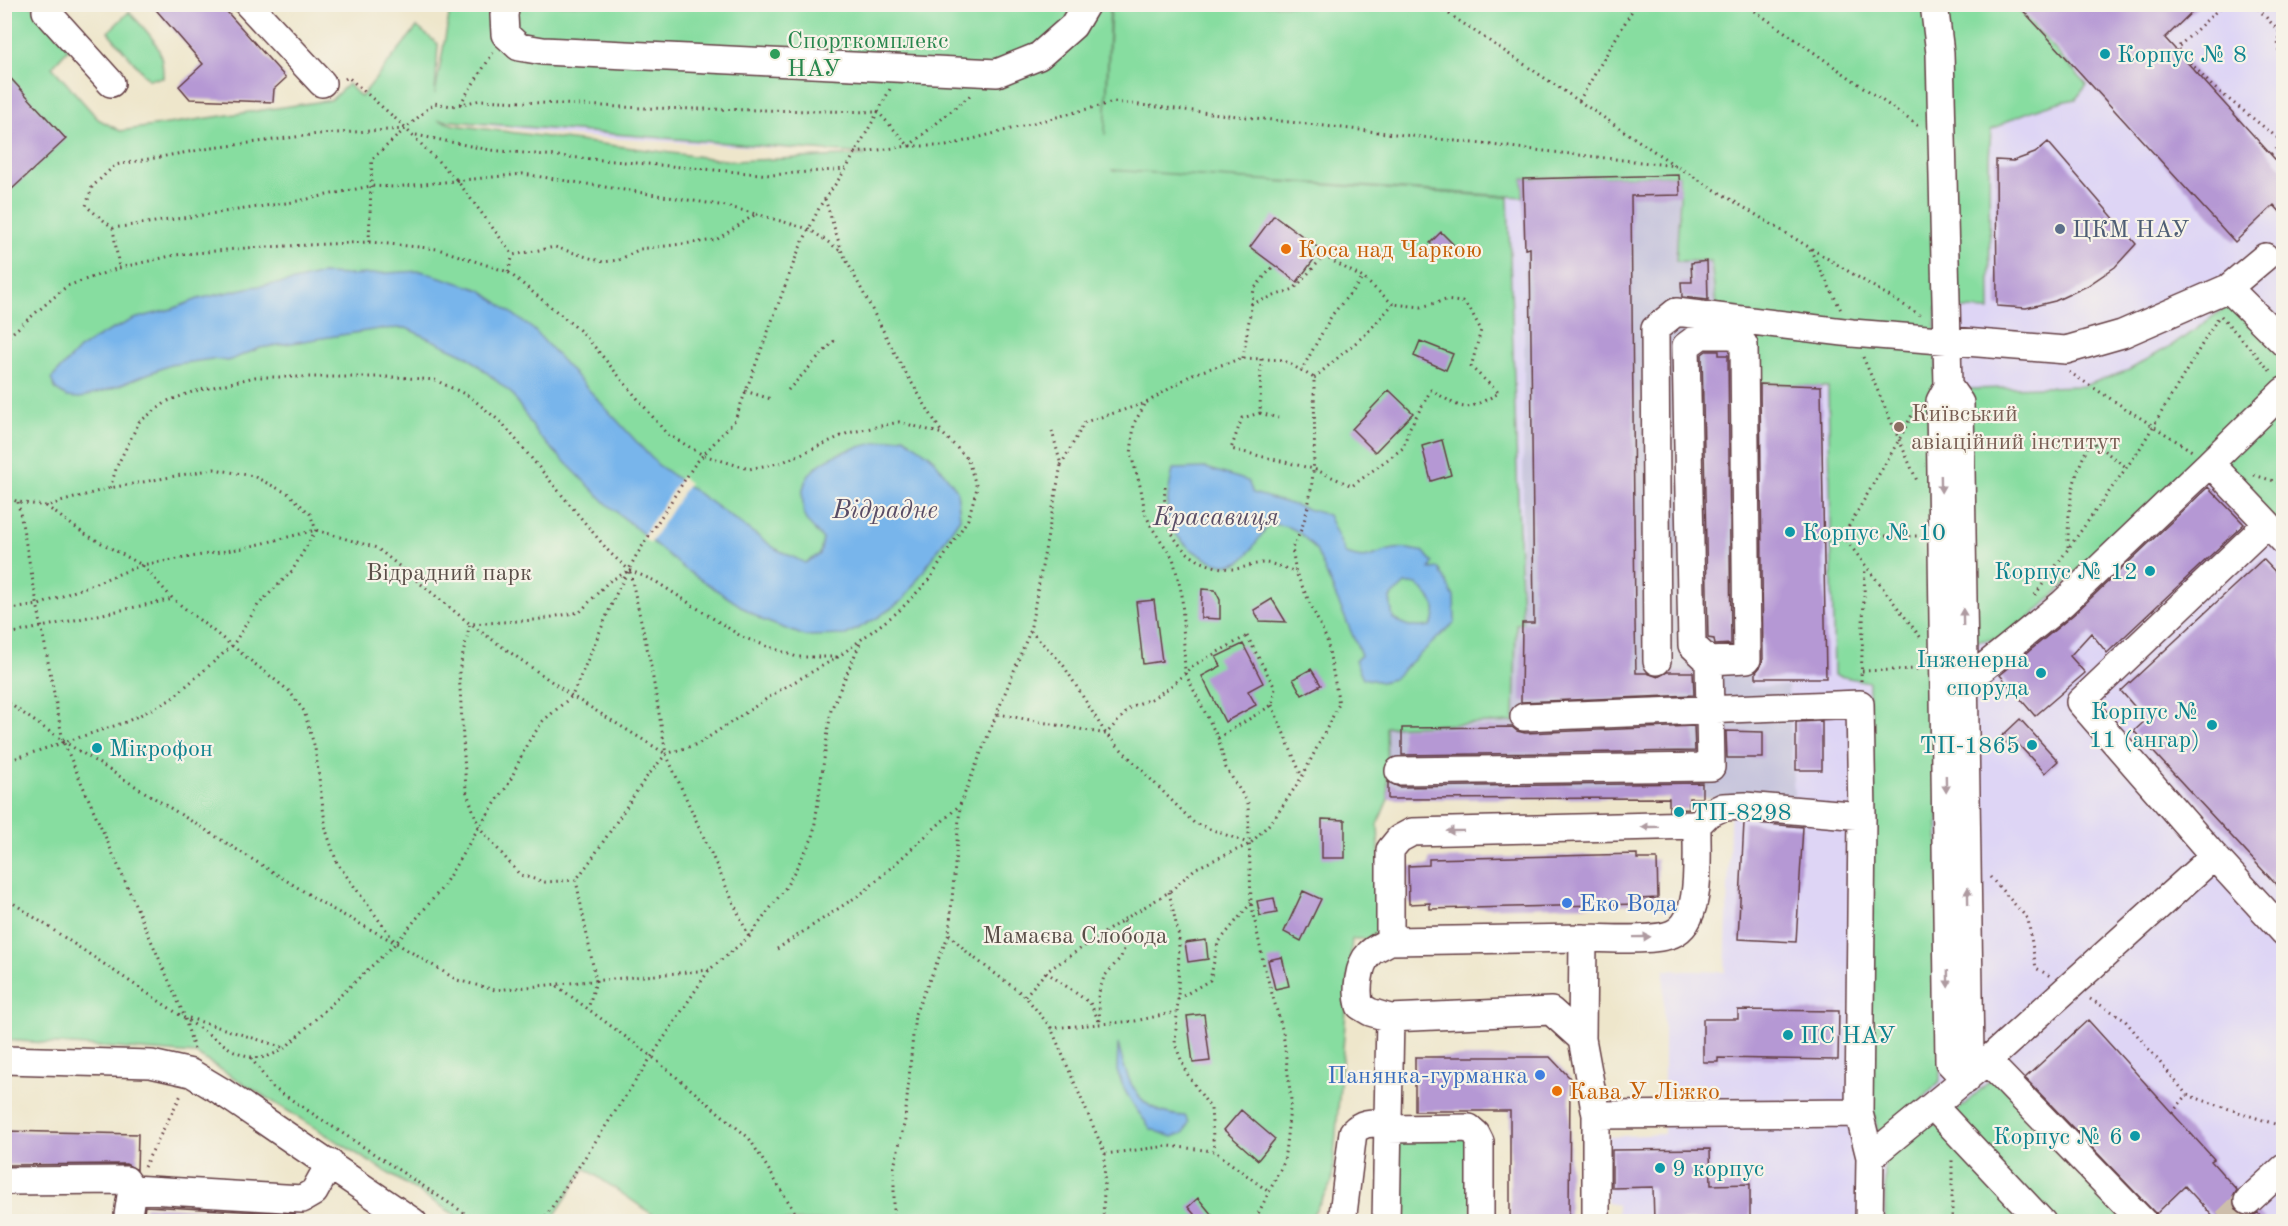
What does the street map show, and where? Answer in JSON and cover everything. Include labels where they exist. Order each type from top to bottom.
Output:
[{"type":"street","points":[[248,4],[322,83]]},
{"type":"street","points":[[506,4],[505,34],[519,47],[543,51],[997,73],[1039,56],[1073,26],[1086,4]]},
{"type":"street","points":[[1934,4],[1940,53],[1948,386],[1940,401],[1942,536],[1954,668],[1971,1057],[1966,1080]]},
{"type":"street","points":[[46,11],[111,82]]},
{"type":"street","points":[[1657,661],[1655,329],[1676,312],[1852,333],[2066,350],[2122,334],[2228,288],[2265,257]]},
{"type":"street","points":[[2228,288],[2283,344]]},
{"type":"street","points":[[1399,771],[1711,767],[1709,661],[1692,645],[1686,346],[1701,336],[1736,335],[1744,345],[1747,659],[1709,661]]},
{"type":"street","points":[[1954,668],[1983,668],[2062,604],[2210,462],[2279,384]]},
{"type":"street","points":[[1948,386],[1960,403],[1954,668]]},
{"type":"street","points":[[2210,462],[2275,532],[2080,702],[2283,932]]},
{"type":"street","points":[[1524,717],[1860,704],[1862,816],[1859,1113],[1869,1157],[1869,1221]]},
{"type":"street","points":[[1581,1039],[1551,1011],[1390,1018],[1370,1012],[1360,1006],[1357,996],[1364,959],[1371,951],[1390,941],[1659,937],[1673,933],[1684,926],[1691,914],[1695,898],[1697,825],[1708,814],[1723,807],[1745,806],[1862,816]]},
{"type":"street","points":[[1390,941],[1390,850],[1399,839],[1412,832],[1697,825]]},
{"type":"street","points":[[1869,1157],[1966,1080],[2214,856]]},
{"type":"street","points":[[1583,938],[1581,1039],[1596,1115],[1596,1221]]},
{"type":"street","points":[[1386,1221],[1390,1018]]},
{"type":"street","points":[[4,1060],[151,1064],[191,1073],[330,1163],[414,1221]]},
{"type":"street","points":[[1987,1061],[2143,1221]]},
{"type":"street","points":[[1933,1106],[2042,1221]]},
{"type":"street","points":[[1596,1115],[1859,1113]]},
{"type":"street","points":[[1342,1221],[1353,1132],[1366,1123],[1387,1126],[1469,1128],[1476,1134],[1480,1142],[1480,1221]]},
{"type":"street","points":[[132,1189],[302,1199],[314,1192],[330,1163]]},
{"type":"street","points":[[2248,1201],[2283,1168]]},
{"type":"street","points":[[4,1181],[126,1180],[132,1189],[127,1221]]},
{"type":"path","points":[[1434,4],[1676,166],[1926,319],[1947,342]]},
{"type":"path","points":[[1579,101],[1636,4]]},
{"type":"path","points":[[1745,4],[1942,142]]},
{"type":"path","points":[[2224,4],[2177,48],[2212,86],[2283,142]]},
{"type":"path","points":[[2254,4],[2283,35],[2278,39],[2283,142],[2271,154]]},
{"type":"path","points":[[460,104],[505,34]]},
{"type":"path","points":[[909,146],[997,73]]},
{"type":"path","points":[[348,77],[364,94],[413,135],[456,179],[513,255]]},
{"type":"path","points":[[369,242],[372,159],[434,103],[452,106],[481,100],[642,108],[878,112],[909,146]]},
{"type":"path","points":[[855,153],[909,146],[946,146],[1114,102],[1676,166]]},
{"type":"path","points":[[4,897],[232,1050],[250,1058],[269,1057],[285,1048],[396,943],[442,888],[509,783],[527,744],[543,721],[572,696],[617,592],[636,556],[689,474],[735,420],[797,254],[825,199],[846,170],[878,112]]},
{"type":"path","points":[[119,268],[112,228],[86,206],[92,187],[115,165],[205,149],[318,134],[406,129]]},
{"type":"path","points":[[413,135],[490,150],[771,175],[846,170]]},
{"type":"path","points":[[112,228],[293,202],[371,186],[394,186],[523,174],[726,206],[809,229],[842,252]]},
{"type":"path","points":[[588,1009],[596,981],[576,880],[645,779],[666,754],[698,744],[780,690],[838,657],[899,611],[930,579],[968,519],[976,488],[967,458],[943,434],[901,365],[842,252],[825,199]]},
{"type":"path","points":[[513,255],[555,247],[603,262],[619,260],[640,249],[716,240],[756,214]]},
{"type":"path","points":[[4,340],[67,286],[119,268],[175,255],[246,248],[369,242],[438,249],[508,272],[582,333],[667,434],[703,455],[748,469],[783,462],[848,433],[899,422],[943,434]]},
{"type":"path","points":[[1809,247],[1852,333],[1918,483]]},
{"type":"path","points":[[508,272],[513,255]]},
{"type":"path","points":[[1251,304],[1294,289],[1324,256],[1363,278],[1393,304],[1421,307],[1446,300],[1462,302],[1470,309],[1481,330],[1472,367],[1499,393],[1473,407],[1462,408],[1431,390],[1409,429],[1403,448],[1352,486],[1314,469],[1231,449],[1242,418],[1260,413],[1278,418]]},
{"type":"path","points":[[1243,358],[1254,289],[1274,265]]},
{"type":"path","points":[[1301,371],[1332,315],[1363,278]]},
{"type":"path","points":[[1025,996],[1046,972],[1169,892],[1196,868],[1250,843],[1274,819],[1302,777],[1339,704],[1327,640],[1296,573],[1292,548],[1298,537],[1314,469],[1314,378],[1367,333],[1393,304]]},
{"type":"path","points":[[2029,604],[2126,467],[2220,315],[2279,384]]},
{"type":"path","points":[[788,390],[836,339]]},
{"type":"path","points":[[894,1221],[894,1167],[905,1120],[915,1014],[949,934],[960,805],[1030,631],[1061,465],[1085,422],[1146,403],[1193,374],[1243,358],[1283,360],[1314,378]]},
{"type":"path","points":[[1260,413],[1261,359]]},
{"type":"path","points":[[2063,368],[2210,462]]},
{"type":"path","points":[[110,488],[117,466],[139,422],[168,401],[192,392],[255,377],[395,376],[435,380],[469,396],[503,424],[610,553],[629,570],[655,581],[742,637],[797,657],[838,657]]},
{"type":"path","points":[[746,391],[771,399]]},
{"type":"path","points":[[1843,536],[1899,440],[1918,401]]},
{"type":"path","points":[[1146,403],[1134,423],[1131,455],[1141,489],[1144,513],[1173,558],[1182,595],[1185,673],[1218,738],[1226,768],[1248,803],[1251,902],[1264,966],[1283,1032],[1292,1100],[1284,1162],[1254,1221]]},
{"type":"path","points":[[1052,431],[1061,465]]},
{"type":"path","points":[[2068,549],[2068,506],[2079,463],[2091,441],[2126,467]]},
{"type":"path","points":[[4,495],[18,502],[46,506],[110,488],[214,469],[253,476],[289,494],[310,514],[316,530]]},
{"type":"path","points":[[1165,487],[1169,526],[1179,544],[1190,557],[1213,566],[1234,569],[1265,563],[1296,573]]},
{"type":"path","points":[[18,502],[63,741],[184,1017],[285,1048]]},
{"type":"path","points":[[46,506],[83,533],[142,565],[173,599],[289,691],[304,711],[315,748],[326,830],[337,863],[396,943]]},
{"type":"path","points":[[4,762],[126,722],[170,700],[232,645],[258,604],[292,571],[316,530]]},
{"type":"path","points":[[4,610],[39,604],[142,565],[244,548],[316,530],[377,548],[470,624],[572,696],[666,754]]},
{"type":"path","points":[[1843,536],[1942,536]]},
{"type":"path","points":[[1843,536],[1922,640]]},
{"type":"path","points":[[1860,704],[1865,566]]},
{"type":"path","points":[[470,624],[536,620],[580,612],[608,582],[629,570]]},
{"type":"path","points":[[629,570],[650,661],[666,754],[749,937]]},
{"type":"path","points":[[4,635],[173,599]]},
{"type":"path","points":[[470,624],[459,671],[466,790],[479,827],[520,875],[545,882],[576,880]]},
{"type":"path","points":[[1030,631],[1062,663],[1107,734],[1194,823],[1250,843]]},
{"type":"path","points":[[1107,734],[1132,706],[1151,699],[1169,688],[1194,665],[1247,636],[1275,688],[1272,705],[1302,777]]},
{"type":"path","points":[[542,1221],[650,1055],[709,970],[749,937],[786,887],[813,837],[831,710],[862,639]]},
{"type":"path","points":[[1861,671],[1954,668]]},
{"type":"path","points":[[4,700],[63,741],[332,909],[396,943],[457,980],[495,990],[709,970]]},
{"type":"path","points":[[1218,738],[1272,705]]},
{"type":"path","points":[[998,714],[1107,734]]},
{"type":"path","points":[[777,949],[865,891],[960,805]]},
{"type":"path","points":[[1169,892],[1179,937],[1175,1044],[1186,1072],[1211,1109],[1214,1151]]},
{"type":"path","points":[[1178,999],[1210,980],[1218,943],[1251,902]]},
{"type":"path","points":[[1100,1023],[1098,995],[1104,977],[1121,957],[1129,937],[1123,920]]},
{"type":"path","points":[[949,934],[969,954],[1025,996],[1051,1028],[1105,1154],[1103,1221]]},
{"type":"path","points":[[1046,972],[1090,1003],[1100,1023]]},
{"type":"path","points":[[556,985],[650,1055],[750,1138],[801,1221]]},
{"type":"path","points":[[1051,1028],[1135,1021],[1176,1012]]},
{"type":"path","points":[[250,1058],[272,1087],[478,1221]]},
{"type":"path","points":[[2172,1113],[2187,1095],[2283,1127]]},
{"type":"path","points":[[132,1189],[174,1109]]},
{"type":"path","points":[[1952,1126],[1952,1221]]},
{"type":"path","points":[[1105,1154],[1169,1146],[1214,1151],[1270,1192]]},
{"type":"shaded area","name":"Київський авіаційний інститут","points":[[451,5],[2283,5],[2283,1221],[1617,1221],[1618,1205],[1607,1203],[1606,1137],[1664,1134],[1664,970],[1725,972],[1731,798],[1521,623],[1508,197],[1103,173],[855,153],[574,136],[433,119]]},
{"type":"shaded area","points":[[1679,175],[1676,261],[1711,261],[1717,323],[1755,329],[1750,687],[1788,686],[1794,797],[1388,799],[1386,727],[1514,722],[1516,624],[1522,623],[1525,249],[1523,179]]},
{"type":"green space","points":[[4,5],[31,5],[69,48],[52,67],[98,119],[120,131],[331,100],[348,84],[361,97],[417,27],[438,44],[435,94],[451,5],[1110,5],[1105,135],[1111,5],[2015,5],[2087,85],[2076,99],[2032,110],[1991,130],[1989,158],[1990,310],[1936,308],[1936,390],[2083,386],[2129,370],[2184,338],[2231,303],[2283,355],[2283,376],[2009,638],[1937,645],[1940,1081],[1918,1104],[1939,1128],[1994,1077],[2134,1221],[1885,1221],[1885,1165],[1870,1096],[1869,682],[1834,675],[1828,387],[1755,383],[1756,328],[1718,323],[1711,261],[1676,261],[1679,175],[1523,179],[1523,197],[1111,170],[1508,197],[1522,623],[1516,624],[1514,722],[1386,727],[1388,799],[1378,823],[1382,929],[1367,939],[1352,939],[1332,1182],[1309,1221],[662,1221],[585,1168],[551,1221],[465,1221],[196,1054],[5,1040]],"holes":[[[438,120],[865,154],[733,161],[455,125]]]},
{"type":"green space","points":[[129,12],[154,41],[161,57],[163,78],[148,79],[108,32]]},
{"type":"green space","points":[[2283,391],[2283,540],[2211,462]]},
{"type":"green space","points":[[1393,1135],[1471,1137],[1472,1221],[1391,1222]]},
{"type":"water","name":"Відрадне","points":[[421,271],[481,290],[534,330],[657,464],[776,549],[805,563],[820,554],[823,539],[804,516],[804,487],[810,473],[822,462],[855,448],[904,437],[932,457],[957,490],[960,518],[904,599],[877,618],[846,635],[805,636],[762,620],[686,570],[607,504],[538,435],[512,394],[467,356],[406,328],[379,329],[260,348],[228,361],[212,359],[170,365],[110,389],[80,398],[67,397],[56,390],[51,379],[79,349],[101,335],[134,319],[198,299],[322,274],[351,275]]},
{"type":"water","name":"Красавиця","points":[[1206,468],[1248,481],[1253,493],[1328,515],[1346,554],[1355,557],[1367,557],[1401,548],[1424,552],[1433,563],[1430,569],[1439,568],[1454,597],[1455,622],[1393,679],[1381,682],[1363,678],[1355,661],[1361,655],[1316,550],[1311,544],[1301,534],[1290,528],[1269,524],[1241,561],[1222,564],[1211,561],[1181,540],[1170,524],[1168,504],[1173,469]],"holes":[[[1405,584],[1417,584],[1435,608],[1434,619],[1430,626],[1411,626],[1393,619],[1390,598]]]},
{"type":"water","points":[[1118,1044],[1126,1072],[1138,1094],[1156,1110],[1185,1116],[1189,1122],[1184,1133],[1172,1137],[1151,1129],[1136,1109],[1117,1071]]},
{"type":"pier","points":[[681,477],[689,483],[650,544],[642,537]]},
{"type":"building","points":[[151,4],[220,4],[286,78],[274,89],[273,102],[190,99],[179,86],[203,64]]},
{"type":"building","points":[[2017,4],[2200,4],[2165,38],[2283,168],[2283,215],[2274,205],[2235,242]]},
{"type":"building","points":[[4,71],[66,139],[11,190],[4,182]]},
{"type":"building","name":"ЦКМ НАУ","points":[[2048,142],[2136,244],[2115,267],[2087,286],[2055,301],[2026,308],[1997,306],[1996,160],[2013,161],[2035,153]]},
{"type":"building","points":[[1679,175],[1680,195],[1631,196],[1636,673],[1647,673],[1658,677],[1667,672],[1693,672],[1694,695],[1521,702],[1522,623],[1534,623],[1530,248],[1525,249],[1523,179]]},
{"type":"building","name":"Коса над Чаркою","points":[[1274,215],[1321,250],[1297,282],[1250,247]]},
{"type":"building","points":[[1441,232],[1453,244],[1442,256],[1430,243]]},
{"type":"building","points":[[1707,261],[1708,300],[1682,297],[1681,282],[1692,282],[1691,263]]},
{"type":"building","points":[[1420,341],[1453,354],[1446,370],[1414,356]]},
{"type":"building","points":[[1706,351],[1719,351],[1719,355],[1728,355],[1731,644],[1715,645],[1714,639],[1708,638],[1702,354]]},
{"type":"building","name":"Корпус № 10","points":[[1760,384],[1821,386],[1826,678],[1756,678],[1756,672],[1763,659]]},
{"type":"building","points":[[1389,390],[1413,413],[1375,452],[1352,429]]},
{"type":"building","points":[[1442,440],[1451,475],[1431,481],[1422,446]]},
{"type":"building","name":"Корпус № 12","points":[[2208,487],[2244,524],[2107,653],[2091,633],[2070,656],[2085,673],[2035,716],[2000,675],[2073,615]]},
{"type":"building","name":"Корпус № 11 (ангар)","points":[[2263,559],[2283,580],[2283,892],[2134,731],[2146,720],[2121,691]]},
{"type":"building","points":[[1202,589],[1215,590],[1220,600],[1220,619],[1201,618]]},
{"type":"building","points":[[1272,599],[1286,622],[1260,621],[1254,610]]},
{"type":"building","points":[[1154,600],[1162,661],[1143,664],[1136,602]]},
{"type":"building","points":[[1243,644],[1263,683],[1248,691],[1256,705],[1225,722],[1202,676],[1221,666],[1216,657]]},
{"type":"building","points":[[1311,669],[1321,685],[1302,695],[1293,679]]},
{"type":"building","name":"ТП-1865","points":[[2020,719],[2058,761],[2045,773],[2017,743],[2012,748],[2001,737]]},
{"type":"building","points":[[1822,721],[1822,770],[1796,770],[1796,722]]},
{"type":"building","points":[[1694,726],[1695,751],[1402,755],[1402,728],[1512,727],[1525,733]]},
{"type":"building","points":[[1726,731],[1763,732],[1763,758],[1727,758]]},
{"type":"building","points":[[1388,782],[1399,787],[1702,783],[1702,798],[1689,798],[1689,809],[1669,810],[1669,798],[1388,799]]},
{"type":"building","points":[[1322,819],[1345,820],[1345,858],[1322,858]]},
{"type":"building","points":[[1744,822],[1803,827],[1796,942],[1738,939]]},
{"type":"building","points":[[1637,854],[1637,859],[1657,859],[1658,898],[1638,899],[1638,904],[1430,909],[1430,903],[1409,904],[1408,866],[1429,865],[1429,859]]},
{"type":"building","points":[[1303,891],[1321,899],[1301,941],[1284,932]]},
{"type":"building","points":[[1274,898],[1277,913],[1260,916],[1257,901]]},
{"type":"building","points":[[1206,940],[1208,959],[1188,962],[1185,943]]},
{"type":"building","points":[[1282,957],[1289,986],[1275,989],[1268,960]]},
{"type":"building","name":"ПС НАУ","points":[[1738,1010],[1839,1011],[1838,1060],[1718,1058],[1718,1062],[1703,1062],[1703,1019],[1738,1019]]},
{"type":"building","points":[[1204,1014],[1210,1061],[1193,1063],[1187,1016]]},
{"type":"building","name":"Корпус № 6","points":[[2088,1020],[2214,1159],[2211,1161],[2237,1190],[2233,1197],[2236,1211],[2244,1216],[2258,1213],[2266,1221],[2217,1221],[2185,1186],[2156,1214],[2025,1078]]},
{"type":"building","points":[[1415,1057],[1550,1057],[1570,1078],[1569,1221],[1510,1221],[1510,1111],[1415,1111]]},
{"type":"building","points":[[1241,1110],[1275,1139],[1258,1160],[1224,1130]]},
{"type":"building","points":[[4,1131],[138,1134],[137,1170],[126,1164],[4,1165]]},
{"type":"building","points":[[1710,1149],[1711,1185],[1750,1184],[1750,1221],[1654,1221],[1653,1187],[1612,1188],[1612,1150]]},
{"type":"building","points":[[1198,1198],[1217,1221],[1200,1221],[1188,1207]]},
{"type":"building","points":[[145,1206],[295,1214],[295,1221],[143,1221]]},
{"type":"tunnel","points":[[2226,1222],[2248,1201]]},
{"type":"place","name":"Спорткомплекс НАУ","points":[[775,54]]},
{"type":"place","name":"Корпус № 8","points":[[2105,54]]},
{"type":"place","name":"ЦКМ НАУ","points":[[2060,229]]},
{"type":"place","name":"Коса над Чаркою","points":[[1286,249]]},
{"type":"place","name":"Київський авіаційний інститут","points":[[1899,427]]},
{"type":"place","name":"Корпус № 10","points":[[1790,532]]},
{"type":"place","name":"Корпус № 12","points":[[2150,571]]},
{"type":"place","name":"Інженерна споруда","points":[[2041,673]]},
{"type":"place","name":"Корпус № 11 (ангар)","points":[[2212,725]]},
{"type":"place","name":"ТП-1865","points":[[2032,745]]},
{"type":"place","name":"Мікрофон","points":[[97,748]]},
{"type":"place","name":"ТП-8298","points":[[1679,812]]},
{"type":"place","name":"Еко Вода","points":[[1567,903]]},
{"type":"place","name":"ПС НАУ","points":[[1788,1035]]},
{"type":"place","name":"Панянка-гурманка","points":[[1540,1075]]},
{"type":"place","name":"Кава У Ліжко","points":[[1557,1091]]},
{"type":"place","name":"Корпус № 6","points":[[2135,1136]]},
{"type":"place","name":"9 корпус","points":[[1660,1168]]},
{"type":"park label","name":"Відрадний парк","points":[[449,572]]},
{"type":"park label","name":"Мамаєва Слобода","points":[[1075,935]]}]
